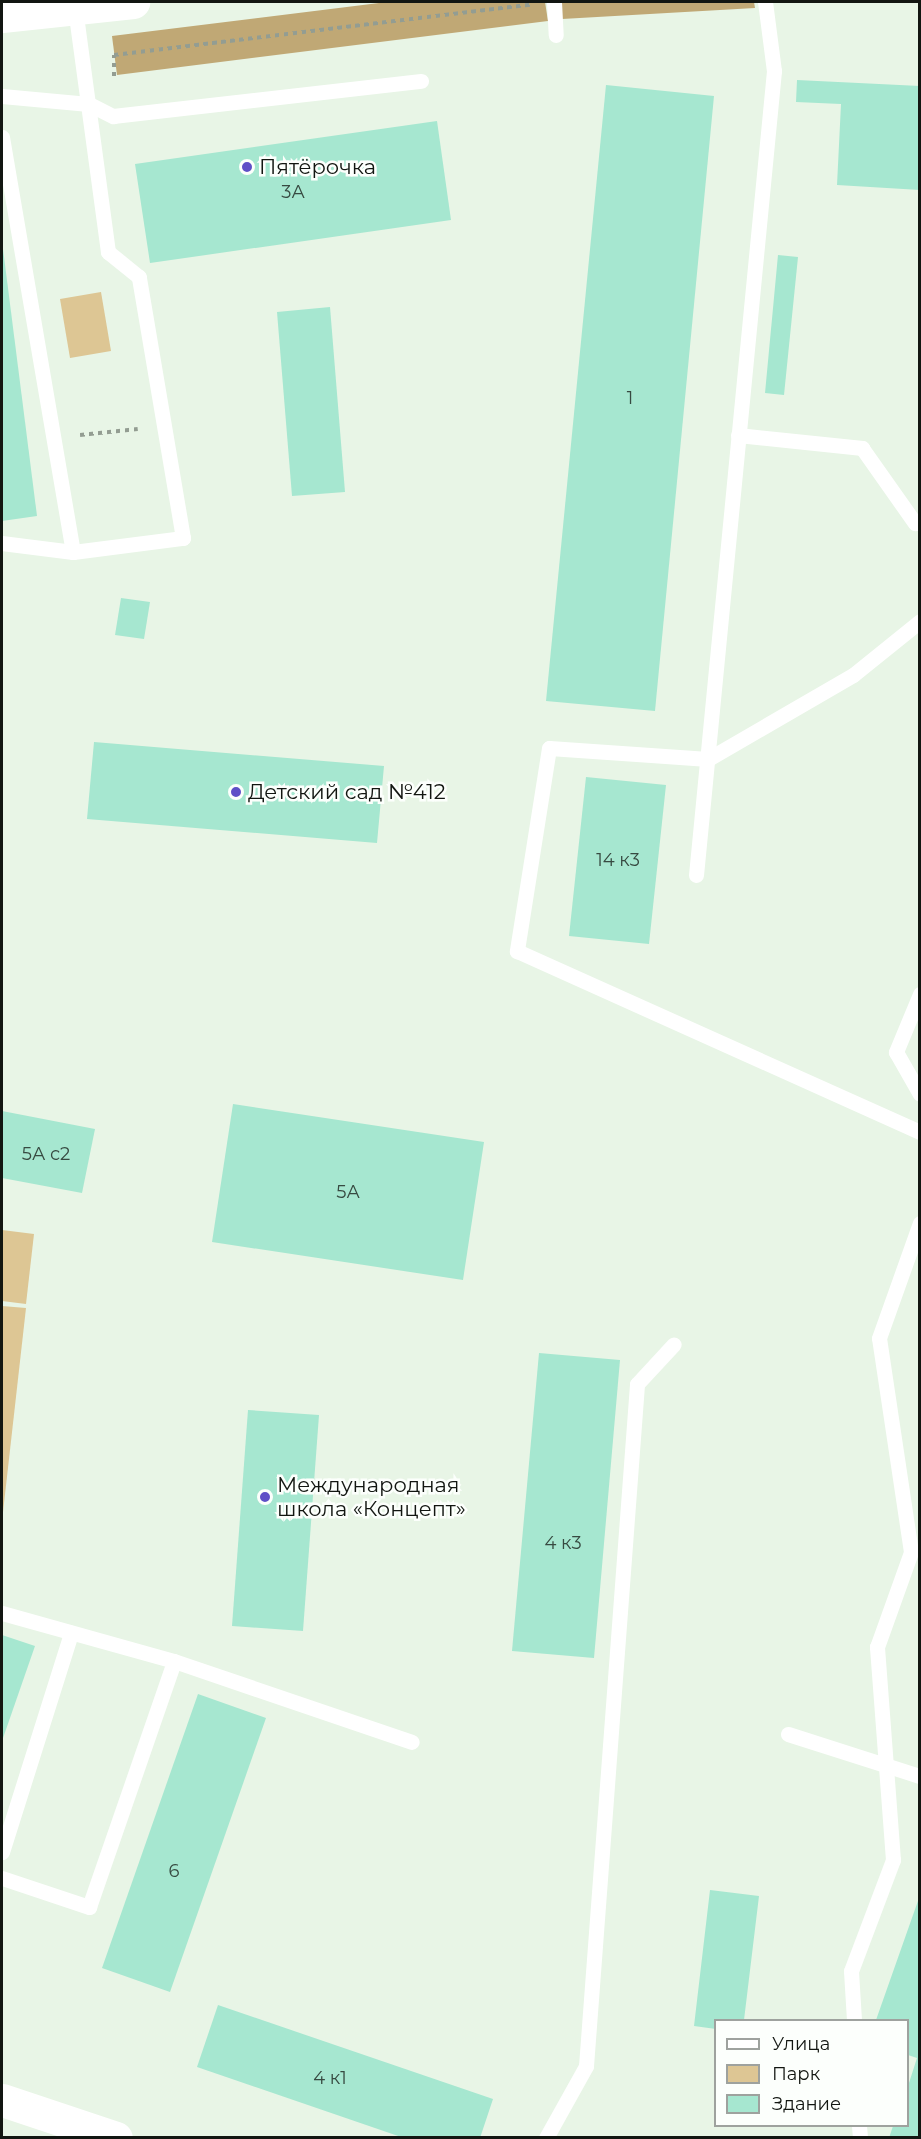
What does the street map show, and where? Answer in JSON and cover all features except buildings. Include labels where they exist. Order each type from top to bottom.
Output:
[{"type":"street","points":[[2,16],[118,2]]},
{"type":"street","points":[[2,2100],[116,2138]]},
{"type":"lane","points":[[554,2],[556,35]]},
{"type":"lane","points":[[696,875],[774,71],[765,2]]},
{"type":"lane","points":[[2,543],[73,552],[183,538],[139,277],[108,252],[75,8]]},
{"type":"lane","points":[[2,96],[89,104],[112,116],[422,81]]},
{"type":"lane","points":[[2,137],[73,552]]},
{"type":"lane","points":[[738,435],[862,448],[915,523],[920,523]]},
{"type":"lane","points":[[920,621],[853,675],[708,759],[549,748],[517,951],[920,1132]]},
{"type":"lane","points":[[920,994],[896,1052],[920,1094]]},
{"type":"lane","points":[[854,2019],[851,1971],[893,1860],[888,1764],[877,1647],[911,1552],[879,1338],[920,1222]]},
{"type":"lane","points":[[546,2138],[586,2066],[637,1384],[674,1344]]},
{"type":"lane","points":[[2,1613],[174,1661],[412,1742]]},
{"type":"lane","points":[[2,1852],[71,1633]]},
{"type":"lane","points":[[2,1878],[89,1907],[174,1661]]},
{"type":"lane","points":[[788,1734],[920,1776]]},
{"type":"path","points":[[112,116],[114,55],[554,2]]},
{"type":"path","points":[[52,439],[164,426]]},
{"type":"green space","points":[[101,292],[111,351],[70,358],[60,299]]},
{"type":"green space","points":[[2,1230],[34,1234],[26,1304],[2,1301]]},
{"type":"green space","points":[[2,1306],[26,1308],[2,1521]]},
{"type":"shaded area","points":[[387,2],[545,2],[548,21],[117,75],[112,36]]},
{"type":"shaded area","points":[[559,2],[754,2],[755,8],[562,19]]},
{"type":"place","name":"Пятёрочка","points":[[247,167]]},
{"type":"place","name":"Детский сад №412","points":[[236,792]]},
{"type":"place","name":"Международная школа «Концепт»","points":[[265,1497]]}]
